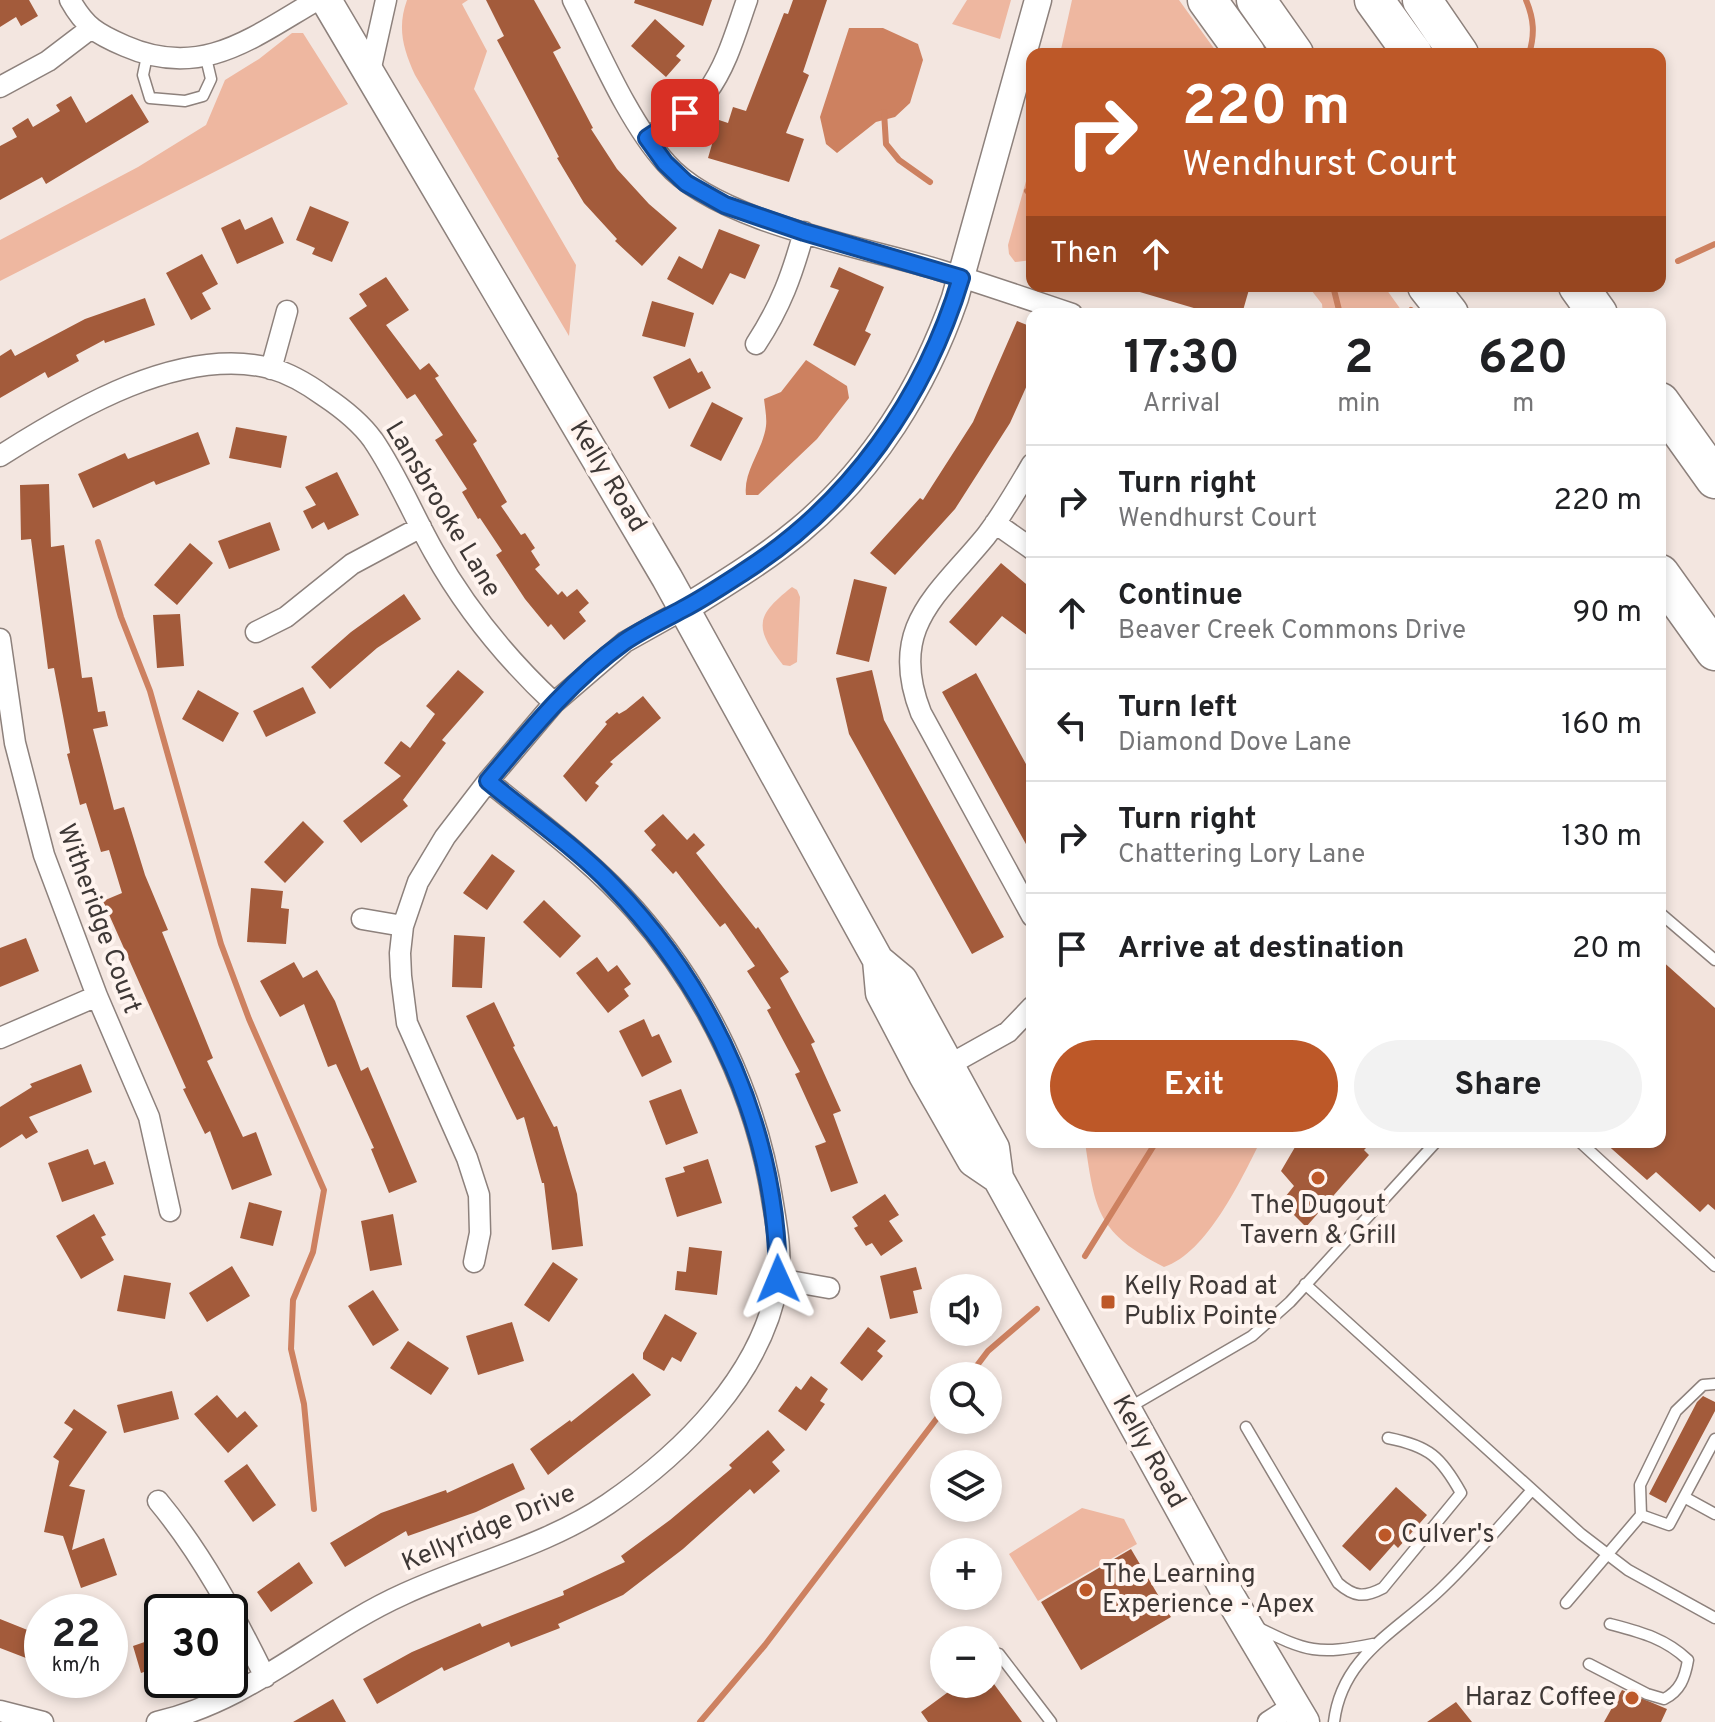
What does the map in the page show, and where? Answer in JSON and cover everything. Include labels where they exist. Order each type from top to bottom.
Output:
[{"type":"highway","points":[[1207,0],[1242,48]]},
{"type":"highway","points":[[1256,0],[1290,48]]},
{"type":"highway","points":[[1374,0],[1409,48]]},
{"type":"highway","points":[[1422,0],[1455,48]]},
{"type":"highway","points":[[1432,292],[1444,308]]},
{"type":"highway","points":[[1583,292],[1596,308]]},
{"type":"highway","points":[[1666,410],[1715,479]]},
{"type":"highway","points":[[1666,582],[1715,651]]},
{"type":"main road","name":"Kelly Road","points":[[326,0],[684,609],[878,960],[902,980],[994,1148],[998,1178],[1125,1410],[1299,1713]]},
{"type":"main road","name":"Kelly Road","points":[[878,960],[881,993],[924,1075],[973,1161],[998,1178]]},
{"type":"street","points":[[70,0],[90,29],[147,56],[206,58],[235,47],[317,0]]},
{"type":"street","points":[[369,76],[386,0]]},
{"type":"street","points":[[573,0],[647,138],[665,163],[704,195],[804,232],[1054,308]]},
{"type":"street","points":[[647,138],[685,113],[707,92],[726,59],[747,0]]},
{"type":"street","points":[[474,1262],[480,1233],[479,1195],[467,1158],[407,1023],[402,993],[400,953],[403,926],[418,882],[488,781],[554,703],[625,642],[747,570],[802,528],[869,459],[890,430],[922,377],[961,278],[1038,0]]},
{"type":"street","points":[[0,87],[48,61],[90,29]]},
{"type":"street","points":[[756,344],[785,292],[804,232]]},
{"type":"street","points":[[271,369],[287,311]]},
{"type":"street","name":"Lansbrooke Lane","points":[[0,456],[69,415],[157,377],[191,367],[217,365],[271,369],[315,389],[357,421],[385,458],[456,589],[516,667],[554,703]]},
{"type":"street","points":[[1026,474],[995,523],[933,595],[918,624],[911,671],[913,687],[927,726],[1026,905]]},
{"type":"street","points":[[995,523],[1026,545]]},
{"type":"street","points":[[256,632],[286,617],[352,564],[421,527]]},
{"type":"street","name":"Witheridge Court","points":[[0,639],[15,743],[34,823],[55,890],[149,1117],[170,1211]]},
{"type":"street","name":"Kellyridge Drive","points":[[157,1722],[219,1703],[381,1604],[543,1540],[606,1505],[666,1459],[729,1390],[762,1332],[778,1279],[778,1237],[768,1170],[743,1088],[725,1045],[702,1002],[657,937],[611,884],[577,852],[488,781]]},
{"type":"street","points":[[362,919],[403,926]]},
{"type":"street","points":[[0,1038],[97,996]]},
{"type":"street","points":[[949,1065],[1008,1032],[1026,1013]]},
{"type":"street","points":[[778,1279],[829,1288]]},
{"type":"street","points":[[158,1501],[180,1528],[220,1593],[265,1677]]},
{"type":"street","points":[[0,1711],[43,1722]]},
{"type":"street","points":[[1268,1722],[1299,1713]]},
{"type":"lane","points":[[147,56],[143,75],[150,98],[185,101],[203,96],[211,79],[206,58]]},
{"type":"lane","points":[[1666,918],[1715,960]]},
{"type":"lane","points":[[1125,1410],[1252,1336],[1305,1284],[1430,1148]]},
{"type":"lane","points":[[1587,1148],[1715,1266]]},
{"type":"lane","points":[[1305,1284],[1606,1553],[1628,1570],[1715,1618]]},
{"type":"lane","points":[[1566,1603],[1641,1515],[1640,1485],[1676,1411],[1703,1385],[1715,1384]]},
{"type":"lane","points":[[1246,1427],[1338,1583],[1352,1595],[1368,1596],[1383,1588],[1461,1493],[1439,1458],[1414,1443],[1388,1438]]},
{"type":"lane","points":[[1641,1515],[1669,1525],[1715,1439]]},
{"type":"lane","points":[[1334,1722],[1339,1693],[1373,1644],[1444,1587],[1532,1490]]},
{"type":"lane","points":[[1684,1497],[1715,1514]]},
{"type":"lane","points":[[1244,1621],[1286,1642],[1315,1650],[1339,1651],[1373,1644]]},
{"type":"lane","points":[[1589,1664],[1647,1694],[1664,1699],[1675,1693],[1685,1676],[1688,1660],[1675,1648],[1649,1634],[1610,1624]]},
{"type":"lane","points":[[1002,1658],[1051,1722]]},
{"type":"shaded area","points":[[407,0],[468,0],[462,4],[487,51],[474,89],[576,265],[569,336],[415,75],[403,38],[402,20]]},
{"type":"shaded area","points":[[967,0],[1011,0],[1000,39],[952,24]]},
{"type":"shaded area","points":[[1072,0],[1179,0],[1214,48],[1061,48]]},
{"type":"shaded area","points":[[849,28],[883,28],[918,44],[923,60],[910,103],[895,117],[876,122],[837,153],[826,144],[820,117]]},
{"type":"shaded area","points":[[292,33],[303,33],[348,104],[0,281],[0,240],[138,167],[206,125],[225,80]]},
{"type":"shaded area","points":[[1026,181],[1026,261],[1015,262],[1009,254],[1008,245]]},
{"type":"shaded area","points":[[1313,292],[1388,292],[1400,308],[1322,308]]},
{"type":"shaded area","points":[[806,360],[847,386],[849,398],[817,439],[758,495],[746,495],[747,477],[766,426],[764,399],[781,392]]},
{"type":"shaded area","points":[[792,587],[800,597],[797,662],[790,666],[783,665],[767,641],[763,623],[771,606]]},
{"type":"shaded area","points":[[1086,1148],[1257,1148],[1233,1195],[1208,1231],[1180,1259],[1164,1267],[1125,1243],[1113,1231],[1097,1203]]},
{"type":"shaded area","points":[[1082,1508],[1124,1519],[1137,1544],[1038,1601],[1009,1554]]},
{"type":"building","points":[[0,0],[29,0],[38,16],[21,26],[16,17],[0,27]]},
{"type":"building","points":[[486,0],[534,0],[561,48],[553,52],[591,129],[617,169],[649,204],[677,228],[642,266],[615,241],[617,239],[584,203],[557,158],[497,40],[504,36]]},
{"type":"building","points":[[635,0],[712,0],[703,26],[634,3]]},
{"type":"building","points":[[793,0],[827,0],[803,72],[809,75],[786,133],[804,139],[789,182],[708,158],[719,120],[728,123],[733,107],[746,111],[784,13],[788,14]]},
{"type":"building","points":[[655,19],[685,46],[676,56],[681,60],[666,77],[631,46]]},
{"type":"building","points":[[132,94],[149,122],[46,184],[42,177],[0,200],[0,146],[17,137],[12,128],[28,118],[33,127],[60,111],[56,105],[71,96],[86,123]]},
{"type":"building","points":[[310,206],[349,222],[332,262],[312,254],[315,248],[296,240]]},
{"type":"building","points":[[272,217],[284,243],[237,264],[221,228],[240,219],[245,230]]},
{"type":"building","points":[[719,229],[760,245],[745,279],[730,273],[713,305],[667,279],[679,256],[702,269]]},
{"type":"building","points":[[202,254],[218,284],[202,293],[211,309],[191,320],[166,273]]},
{"type":"building","points":[[839,267],[884,287],[865,331],[871,334],[855,366],[813,345],[839,290],[830,287]]},
{"type":"building","points":[[386,277],[409,310],[386,325],[420,370],[429,363],[439,376],[435,378],[477,441],[473,444],[507,502],[501,506],[521,535],[525,533],[535,548],[531,551],[540,565],[535,569],[558,595],[562,591],[567,597],[577,589],[589,603],[579,612],[586,621],[564,640],[551,624],[548,627],[525,599],[496,555],[502,551],[478,519],[462,492],[467,489],[435,440],[443,435],[415,394],[407,399],[349,318],[367,306],[359,294]]},
{"type":"building","points":[[1140,292],[1248,292],[1244,308],[1194,308]]},
{"type":"building","points":[[145,298],[155,325],[105,343],[104,340],[76,355],[79,361],[48,378],[45,372],[0,398],[0,356],[11,349],[15,356],[85,319]]},
{"type":"building","points":[[652,301],[694,313],[685,347],[642,336]]},
{"type":"building","points":[[1017,321],[1026,325],[1026,387],[1010,423],[955,509],[895,575],[870,553],[920,498],[923,500],[973,422]]},
{"type":"building","points":[[690,358],[711,388],[669,409],[653,377]]},
{"type":"building","points":[[712,402],[743,418],[721,461],[690,446]]},
{"type":"building","points":[[236,427],[287,436],[281,468],[229,458]]},
{"type":"building","points":[[198,432],[210,464],[156,485],[154,481],[93,508],[78,474],[125,453],[128,459]]},
{"type":"building","points":[[337,472],[359,515],[328,530],[324,522],[312,529],[303,511],[316,505],[305,487]]},
{"type":"building","points":[[49,484],[51,547],[64,545],[82,678],[92,677],[98,712],[105,711],[108,726],[93,729],[114,810],[124,807],[145,875],[168,930],[162,932],[213,1058],[207,1061],[243,1137],[256,1132],[272,1175],[232,1190],[210,1131],[205,1134],[183,1089],[186,1088],[103,901],[122,893],[109,850],[101,852],[86,803],[80,805],[67,754],[70,753],[54,668],[48,669],[31,539],[21,540],[20,485]]},
{"type":"building","points":[[270,522],[280,550],[229,569],[218,541]]},
{"type":"building","points":[[190,543],[213,563],[177,605],[154,585]]},
{"type":"building","points":[[1001,563],[1026,584],[1026,634],[1002,616],[976,646],[949,622]]},
{"type":"building","points":[[854,579],[887,587],[869,662],[836,654]]},
{"type":"building","points":[[404,594],[421,619],[377,648],[330,689],[311,667],[351,632]]},
{"type":"building","points":[[180,614],[184,666],[157,668],[153,615]]},
{"type":"building","points":[[458,670],[484,692],[442,740],[446,743],[403,800],[408,806],[361,843],[343,821],[401,776],[384,763],[401,741],[410,748],[435,714],[426,706]]},
{"type":"building","points":[[872,670],[884,720],[1004,937],[972,954],[849,734],[836,678]]},
{"type":"building","points":[[976,673],[1026,764],[1026,844],[942,692]]},
{"type":"building","points":[[303,687],[316,713],[266,737],[253,711]]},
{"type":"building","points":[[198,690],[239,713],[223,742],[182,719]]},
{"type":"building","points":[[643,696],[661,718],[610,762],[613,764],[595,783],[599,786],[586,802],[563,776],[607,724],[605,722]]},
{"type":"building","points":[[663,814],[687,840],[694,833],[705,845],[696,853],[756,929],[758,927],[789,972],[780,978],[815,1042],[811,1044],[841,1111],[833,1114],[858,1183],[831,1192],[815,1146],[826,1142],[795,1074],[800,1072],[767,1010],[771,1008],[747,971],[755,966],[725,923],[720,927],[676,871],[673,874],[651,850],[656,845],[644,831]]},
{"type":"building","points":[[303,821],[324,842],[285,883],[264,862]]},
{"type":"building","points":[[492,854],[515,871],[487,910],[463,893]]},
{"type":"building","points":[[251,888],[283,891],[281,908],[289,909],[286,944],[247,942]]},
{"type":"building","points":[[544,900],[581,936],[560,958],[523,922]]},
{"type":"building","points":[[454,935],[485,937],[482,988],[452,987]]},
{"type":"building","points":[[26,938],[39,971],[0,987],[0,948]]},
{"type":"building","points":[[597,957],[608,972],[617,965],[631,984],[624,989],[629,996],[608,1013],[576,973]]},
{"type":"building","points":[[294,962],[303,978],[317,970],[335,1001],[361,1071],[368,1067],[417,1182],[389,1193],[371,1149],[374,1148],[336,1064],[328,1067],[304,1004],[280,1017],[260,981]]},
{"type":"building","points":[[1666,964],[1715,1008],[1715,1210],[1708,1204],[1700,1212],[1656,1172],[1647,1180],[1611,1148],[1666,1148]]},
{"type":"building","points":[[494,1002],[513,1047],[554,1127],[557,1126],[577,1194],[583,1246],[552,1250],[544,1183],[524,1117],[517,1120],[466,1016]]},
{"type":"building","points":[[644,1019],[652,1037],[659,1034],[672,1062],[642,1077],[619,1031]]},
{"type":"building","points":[[81,1064],[92,1092],[29,1117],[38,1132],[26,1139],[22,1134],[0,1148],[0,1107],[32,1087],[30,1084]]},
{"type":"building","points":[[681,1089],[698,1133],[666,1145],[649,1101]]},
{"type":"building","name":"The Dugout Tavern & Grill","points":[[1294,1148],[1366,1148],[1364,1150],[1369,1155],[1306,1227],[1281,1202],[1294,1186],[1281,1171]]},
{"type":"building","points":[[88,1149],[94,1165],[105,1161],[114,1184],[62,1202],[48,1163]]},
{"type":"building","points":[[708,1159],[722,1203],[677,1217],[665,1178],[685,1172],[683,1167]]},
{"type":"building","points":[[885,1194],[899,1215],[889,1221],[903,1241],[881,1256],[872,1243],[866,1246],[854,1228],[858,1226],[852,1217]]},
{"type":"building","points":[[249,1202],[282,1211],[273,1246],[240,1238]]},
{"type":"building","points":[[94,1214],[106,1235],[101,1237],[114,1260],[81,1279],[56,1236]]},
{"type":"building","points":[[393,1214],[402,1265],[370,1271],[361,1221]]},
{"type":"building","points":[[689,1247],[722,1251],[717,1295],[675,1290],[677,1271],[686,1272]]},
{"type":"building","points":[[553,1262],[578,1279],[549,1322],[524,1305]]},
{"type":"building","points":[[232,1266],[250,1296],[207,1322],[189,1293]]},
{"type":"building","points":[[916,1267],[922,1289],[913,1291],[918,1313],[890,1319],[880,1276]]},
{"type":"building","points":[[124,1275],[171,1283],[165,1319],[117,1311]]},
{"type":"building","points":[[373,1290],[399,1330],[373,1346],[348,1306]]},
{"type":"building","points":[[665,1314],[697,1333],[681,1362],[672,1357],[664,1371],[643,1359],[643,1353]]},
{"type":"building","points":[[512,1322],[524,1361],[478,1375],[466,1336]]},
{"type":"building","points":[[868,1327],[886,1341],[877,1351],[883,1356],[862,1381],[840,1363]]},
{"type":"building","points":[[408,1341],[449,1368],[431,1395],[390,1368]]},
{"type":"building","points":[[633,1373],[651,1395],[548,1475],[530,1449],[571,1422]]},
{"type":"building","points":[[811,1376],[828,1389],[820,1401],[825,1404],[806,1431],[778,1411],[796,1386],[801,1390]]},
{"type":"building","points":[[172,1391],[179,1419],[124,1433],[117,1405]]},
{"type":"building","points":[[217,1395],[237,1418],[245,1411],[258,1426],[228,1453],[194,1414]]},
{"type":"building","points":[[1703,1396],[1715,1402],[1715,1411],[1666,1503],[1649,1494]]},
{"type":"building","points":[[74,1409],[107,1432],[69,1486],[85,1490],[72,1550],[104,1538],[117,1575],[81,1588],[63,1536],[44,1532],[59,1461],[53,1457],[73,1429],[64,1423]]},
{"type":"building","points":[[768,1430],[785,1450],[772,1462],[780,1471],[754,1494],[750,1489],[683,1549],[623,1595],[558,1624],[560,1628],[511,1647],[509,1642],[444,1671],[442,1667],[377,1704],[363,1679],[412,1652],[480,1623],[482,1627],[564,1595],[563,1591],[625,1562],[621,1556],[732,1468],[729,1465]]},
{"type":"building","points":[[513,1463],[525,1489],[476,1512],[408,1536],[406,1531],[345,1567],[330,1543],[381,1513],[446,1490],[447,1493]]},
{"type":"building","points":[[247,1464],[276,1505],[253,1522],[224,1481]]},
{"type":"building","points":[[1396,1487],[1427,1515],[1398,1548],[1394,1544],[1370,1571],[1342,1546]]},
{"type":"building","points":[[1131,1549],[1171,1617],[1081,1670],[1041,1602]]},
{"type":"building","points":[[299,1562],[313,1583],[271,1612],[257,1592]]},
{"type":"building","points":[[0,1619],[24,1629],[24,1657],[0,1648]]},
{"type":"building","points":[[144,1642],[144,1672],[141,1673],[133,1646]]},
{"type":"building","name":"Haraz Coffee","points":[[1622,1690],[1667,1709],[1661,1722],[1604,1722]]},
{"type":"building","points":[[1002,1695],[1022,1722],[928,1722],[921,1712],[940,1698],[1002,1698]]},
{"type":"building","points":[[333,1699],[346,1722],[293,1722]]},
{"type":"building","points":[[1456,1702],[1472,1722],[1427,1722]]},
{"type":"waterway","points":[[1526,0],[1533,27],[1530,48]]},
{"type":"waterway","points":[[884,112],[886,144],[899,160],[930,182]]},
{"type":"waterway","points":[[1678,261],[1715,244]]},
{"type":"waterway","points":[[1334,292],[1338,308]]},
{"type":"waterway","points":[[98,542],[121,617],[150,691],[221,944],[249,1019],[324,1190],[313,1252],[293,1300],[291,1349],[304,1404],[314,1509]]},
{"type":"waterway","points":[[1085,1256],[1152,1148]]},
{"type":"waterway","points":[[980,1362],[988,1351],[1037,1309]]},
{"type":"waterway","points":[[700,1722],[765,1645],[930,1427]]},
{"type":"place","name":"The Dugout Tavern & Grill","points":[[1318,1178]]},
{"type":"place","name":"Kelly Road at Publix Pointe","points":[[1108,1302]]},
{"type":"place","name":"Culver's","points":[[1385,1535]]},
{"type":"place","name":"The Learning Experience - Apex","points":[[1086,1590]]},
{"type":"place","name":"Haraz Coffee","points":[[1632,1698]]},
{"type":"route","points":[[685,113],[647,138],[665,163],[704,195],[804,232],[961,278],[922,377],[890,430],[847,485],[802,528],[747,570],[684,609],[649,626],[601,660],[554,703],[488,781],[577,852],[611,884],[657,937],[702,1002],[743,1088],[768,1170],[778,1237],[778,1279]]}]
